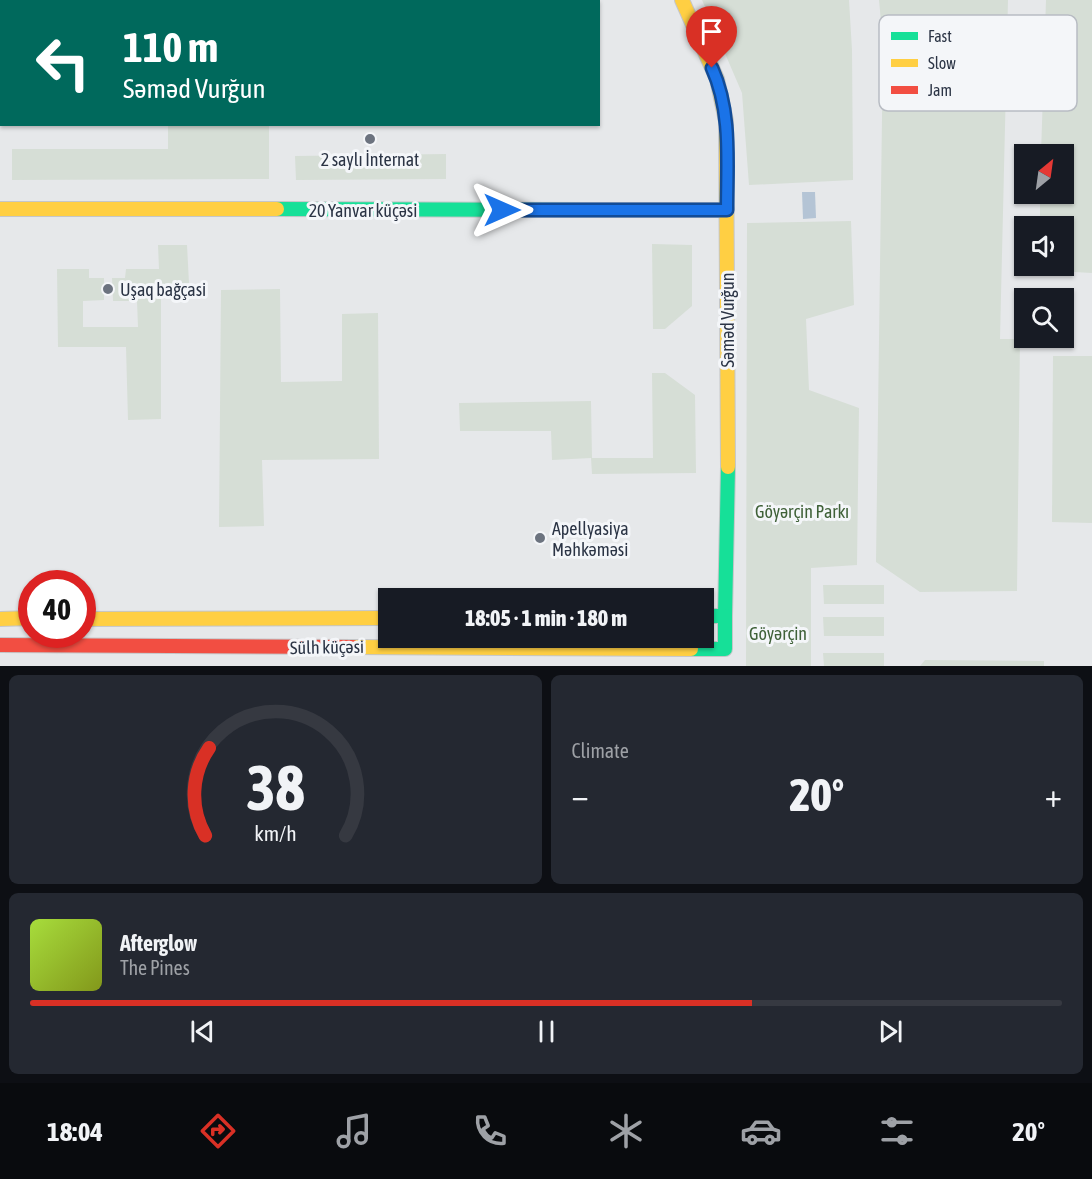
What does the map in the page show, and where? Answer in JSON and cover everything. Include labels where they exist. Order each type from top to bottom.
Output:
[{"type":"main road","name":"Səməd Vurğun","points":[[682,0],[724,101],[727,210],[725,649]]},
{"type":"main road","name":"20 Yanvar küçəsi","points":[[0,209],[727,210]]},
{"type":"main road","points":[[714,616],[725,616]]},
{"type":"main road","points":[[0,619],[18,618]]},
{"type":"main road","name":"Sülh küçəsi","points":[[96,618],[378,618]]},
{"type":"main road","points":[[311,618],[311,647]]},
{"type":"main road","name":"Sülh küçəsi","points":[[0,645],[725,649]]},
{"type":"green space","points":[[702,0],[849,0],[852,50],[853,180],[749,185],[742,93]]},
{"type":"green space","points":[[879,0],[1008,0],[1008,15],[880,15]]},
{"type":"green space","points":[[1046,0],[1092,0],[1092,273],[1074,272],[1074,216],[1040,216],[1040,204],[1074,204],[1074,144],[1041,144],[1042,111],[1077,111],[1077,15],[1046,15]]},
{"type":"green space","points":[[882,111],[1005,111],[1000,339],[1014,339],[1014,348],[1020,348],[1017,591],[920,592],[876,562]]},
{"type":"green space","points":[[168,126],[269,126],[269,179],[12,180],[12,149],[168,149]]},
{"type":"green space","points":[[446,154],[446,179],[296,180],[295,156]]},
{"type":"green space","name":"Göyərçin Parkı","points":[[851,221],[854,305],[806,319],[809,390],[859,408],[857,565],[811,568],[811,666],[746,666],[747,223]]},
{"type":"green space","points":[[652,244],[692,245],[692,306],[665,329],[653,329]]},
{"type":"green space","points":[[158,245],[187,245],[189,283],[161,284],[161,419],[128,420],[126,347],[58,347],[57,269],[89,269],[89,278],[104,278],[104,300],[83,301],[83,327],[138,327],[137,301],[113,301],[112,278],[125,278],[126,269],[159,269]]},
{"type":"green space","points":[[280,289],[281,382],[342,381],[342,314],[378,313],[379,459],[262,460],[264,526],[219,527],[221,290]]},
{"type":"green space","points":[[1053,356],[1092,356],[1092,523],[1052,522]]},
{"type":"green space","points":[[652,373],[665,373],[695,395],[696,473],[592,474],[591,458],[552,460],[551,431],[460,431],[459,403],[591,401],[592,458],[653,458]]},
{"type":"green space","points":[[823,585],[884,585],[884,604],[824,604]]},
{"type":"green space","points":[[823,617],[884,617],[884,636],[824,636]]},
{"type":"green space","points":[[823,653],[884,653],[884,666],[824,666]]},
{"type":"green space","points":[[925,660],[1044,661],[1044,666],[920,666]]},
{"type":"water","points":[[802,192],[815,192],[816,218],[803,219]]},
{"type":"traffic: fast","points":[[277,209],[588,210]]},
{"type":"traffic: fast","points":[[725,616],[728,467]]},
{"type":"traffic: fast","points":[[691,649],[725,649],[725,616],[714,616]]},
{"type":"traffic: slow","points":[[682,0],[717,79],[726,121],[728,467]]},
{"type":"traffic: slow","points":[[0,209],[277,209]]},
{"type":"traffic: slow","points":[[588,210],[727,210]]},
{"type":"traffic: slow","points":[[0,619],[18,618]]},
{"type":"traffic: slow","points":[[96,619],[378,618]]},
{"type":"traffic: slow","points":[[353,647],[691,649]]},
{"type":"traffic: jam","points":[[0,645],[353,647]]},
{"type":"place","name":"2 saylı İnternat","points":[[370,139]]},
{"type":"place","name":"Uşaq bağçasi","points":[[108,289]]},
{"type":"place","name":"Apellyasiya Məhkəməsi","points":[[540,538]]},
{"type":"route","points":[[502,210],[727,210],[727,141],[724,101],[712,68]]},
{"type":"park label","name":"Göyərçin","points":[[778,633]]}]
